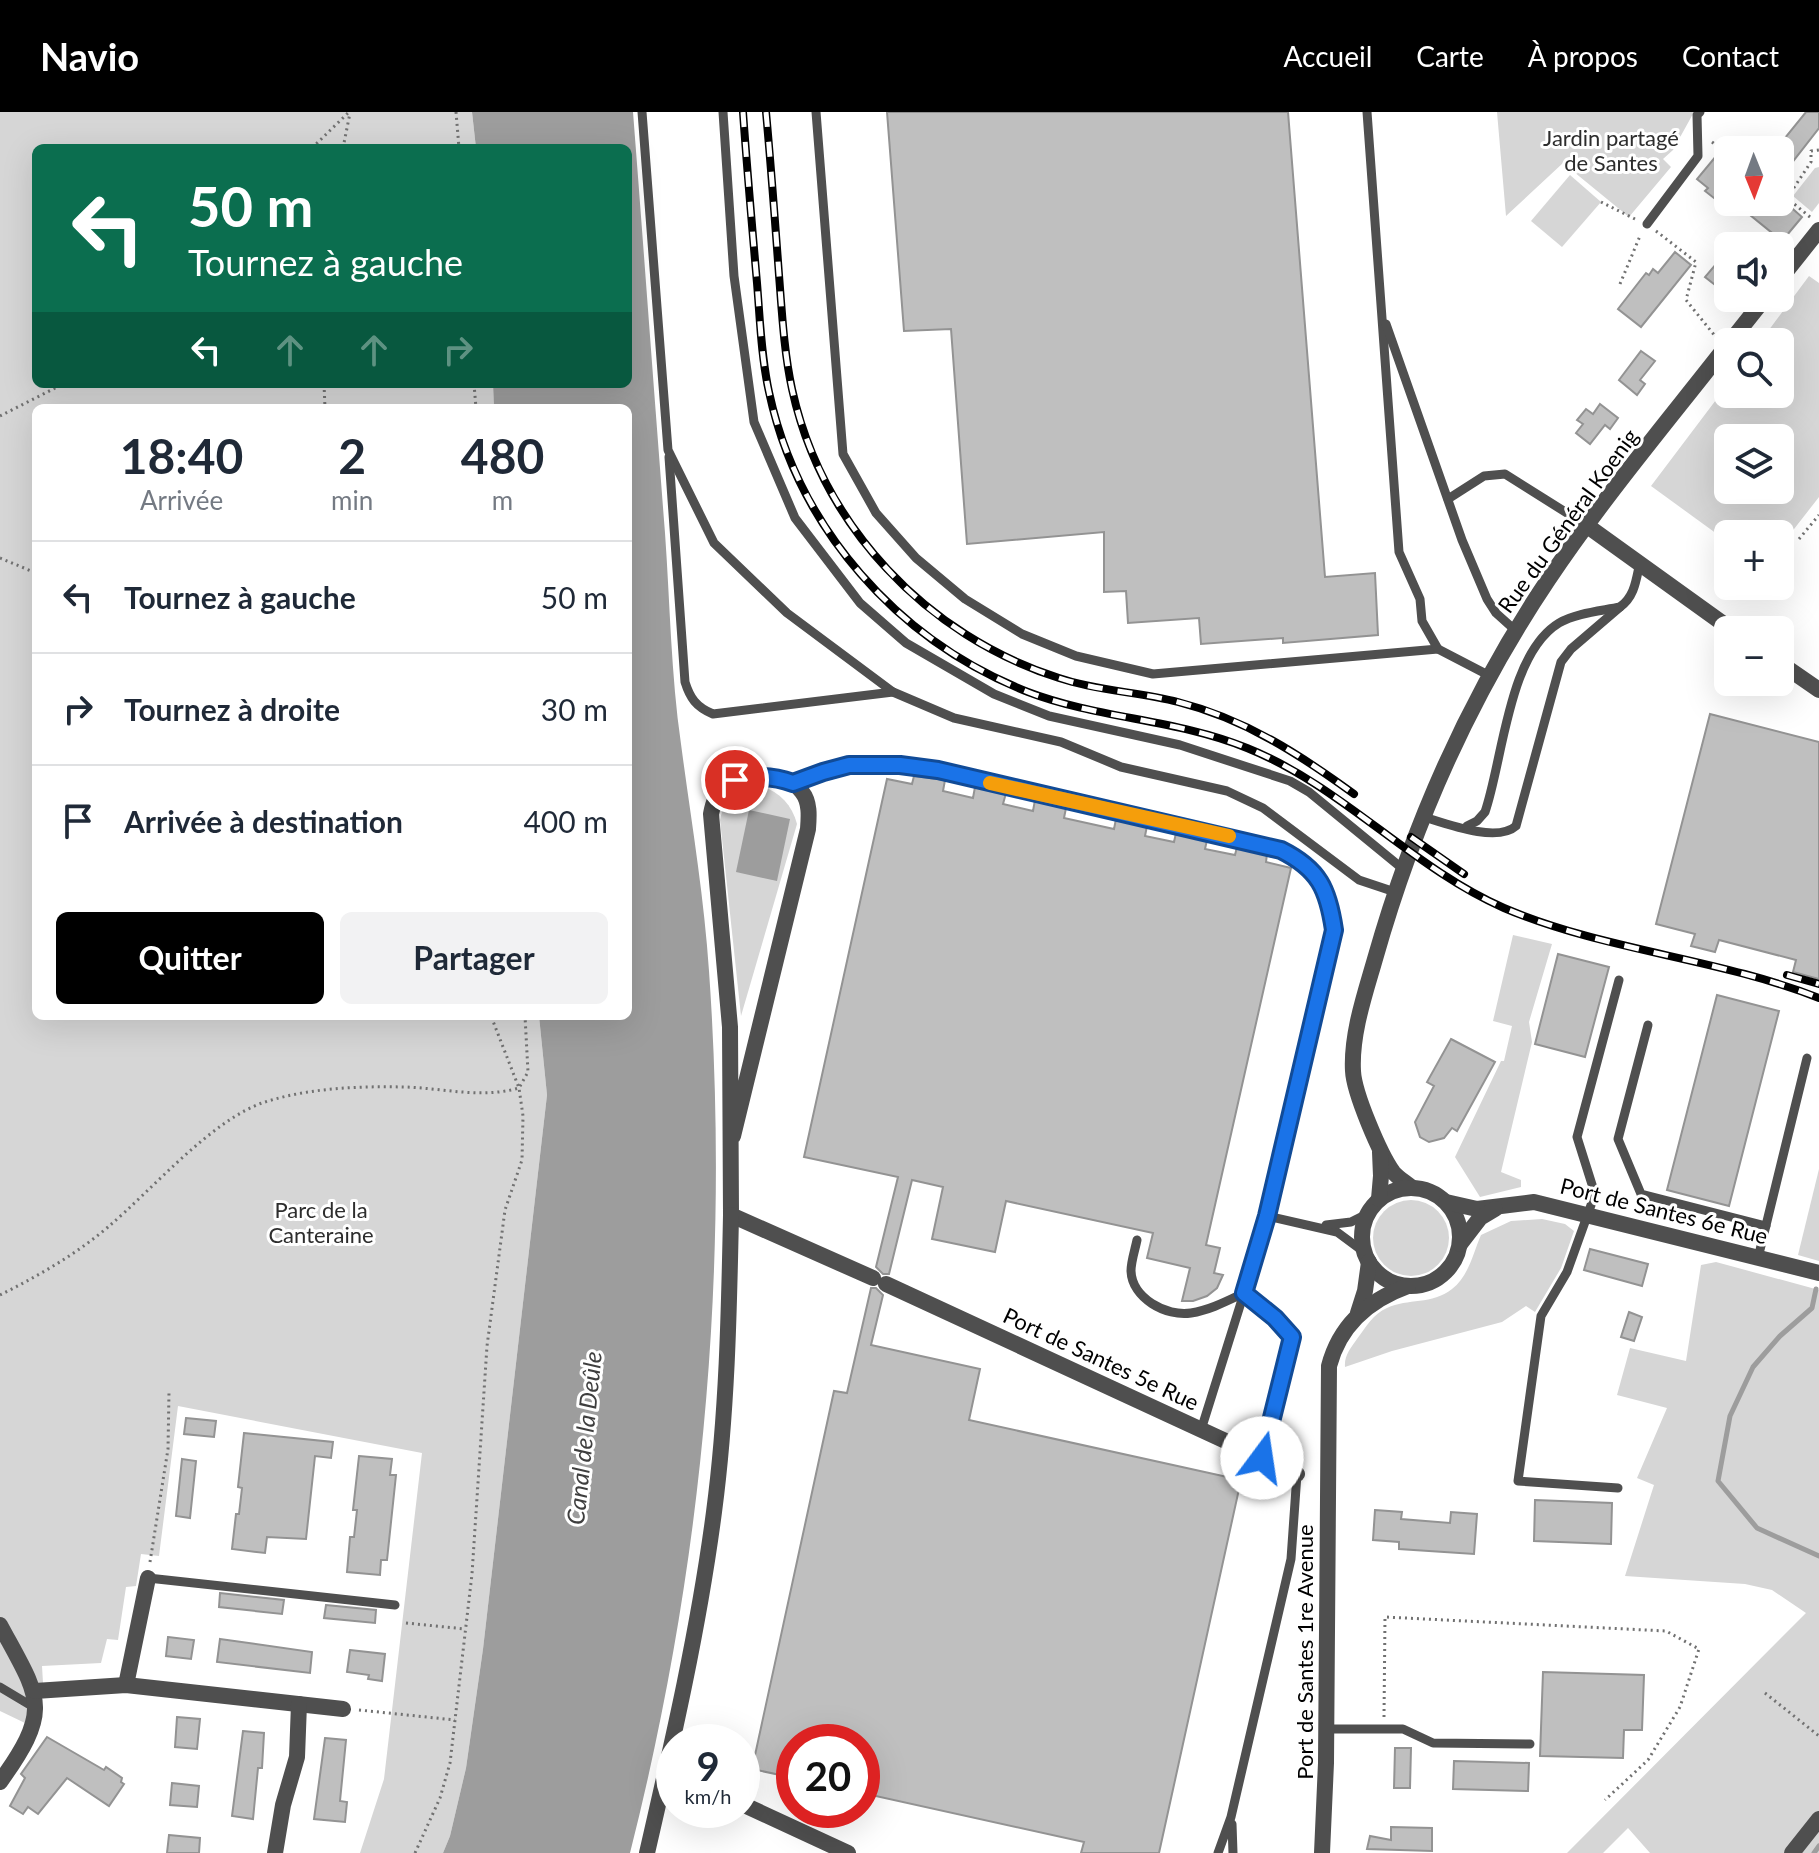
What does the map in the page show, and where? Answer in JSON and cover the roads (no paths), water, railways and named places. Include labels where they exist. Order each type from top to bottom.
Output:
[{"type":"street","points":[[1794,260],[1819,227]]},
{"type":"street","name":"Rue du Général Koenig","points":[[1741,328],[1754,312]]},
{"type":"street","name":"Rue du Général Koenig","points":[[1411,1187],[1395,1174],[1378,1143],[1356,1089],[1353,1067],[1362,1012],[1403,869],[1464,725],[1516,631],[1586,525],[1714,363]]},
{"type":"street","points":[[1586,525],[1714,617]]},
{"type":"street","points":[[1794,673],[1819,690]]},
{"type":"street","points":[[679,1724],[714,1511],[723,1436],[728,1347],[733,1136],[730,1027],[711,829],[713,802],[725,786],[747,777],[778,778],[793,783],[802,791],[808,803],[808,829],[733,1136]]},
{"type":"street","name":"Rue du Général Koenig","points":[[1378,1143],[1381,1176],[1379,1199]]},
{"type":"street","points":[[1460,1244],[1459,1224],[1446,1202],[1430,1191],[1411,1187],[1394,1190],[1379,1199],[1367,1214],[1362,1232],[1366,1257],[1385,1279],[1408,1286],[1426,1284],[1443,1275],[1454,1261],[1460,1244],[1480,1218],[1497,1208]]},
{"type":"street","name":"Port de Santes 6e Rue","points":[[1446,1202],[1468,1209],[1534,1202],[1819,1273]]},
{"type":"street","name":"Port de Santes 5e Rue","points":[[731,1215],[1297,1474]]},
{"type":"street","name":"Port de Santes 1re Avenue","points":[[1322,1853],[1327,1729],[1329,1366],[1341,1338],[1357,1314],[1367,1284],[1366,1257]]},
{"type":"street","name":"Port de Santes 1re Avenue","points":[[1357,1314],[1385,1295],[1408,1286]]},
{"type":"street","points":[[126,1685],[148,1578]]},
{"type":"street","points":[[0,1625],[35,1691],[37,1710],[27,1738],[0,1782]]},
{"type":"street","points":[[35,1691],[126,1685],[343,1709]]},
{"type":"street","points":[[275,1853],[283,1805],[297,1757],[299,1704]]},
{"type":"street","points":[[760,1812],[848,1853]]},
{"type":"street","points":[[1792,1853],[1819,1819]]},
{"type":"street","points":[[647,1853],[656,1822]]},
{"type":"lane","points":[[642,112],[685,682],[690,699],[713,714],[893,692]]},
{"type":"lane","points":[[723,112],[734,276],[754,422],[795,518],[860,603],[906,643],[994,694],[1049,716],[1180,745],[1290,781],[1309,792],[1403,869]]},
{"type":"lane","points":[[816,112],[843,454],[876,513],[916,558],[965,599],[1022,634],[1076,656],[1153,674],[1438,649],[1490,676]]},
{"type":"lane","points":[[1367,112],[1399,552],[1420,599],[1422,621],[1438,649]]},
{"type":"lane","points":[[1647,224],[1698,156],[1697,115],[1700,112]]},
{"type":"lane","points":[[1382,313],[1487,599],[1496,613],[1516,631]]},
{"type":"lane","points":[[668,450],[714,543],[787,613],[893,692],[954,718],[1061,742],[1121,767],[1227,791],[1263,808],[1359,880],[1395,892]]},
{"type":"lane","points":[[1448,499],[1473,480],[1505,474],[1586,525]]},
{"type":"lane","points":[[1424,817],[1495,835],[1508,833],[1516,826],[1561,662],[1571,649],[1633,593],[1640,562]]},
{"type":"lane","points":[[1465,827],[1485,812],[1517,688],[1525,666],[1541,640],[1562,621],[1620,607]]},
{"type":"lane","points":[[793,783],[849,765],[900,765],[938,770],[1281,850],[1306,865],[1319,879],[1330,901],[1334,930],[1267,1216],[1201,1430]]},
{"type":"lane","points":[[1618,1488],[1518,1481],[1541,1316],[1567,1272],[1595,1194],[1577,1137],[1619,980]]},
{"type":"lane","points":[[1648,1025],[1618,1139],[1641,1194],[1766,1226]]},
{"type":"lane","points":[[1758,1258],[1807,1058]]},
{"type":"lane","points":[[1319,1226],[1351,1222],[1367,1214]]},
{"type":"lane","points":[[1267,1216],[1319,1226],[1344,1235],[1366,1257]]},
{"type":"lane","points":[[1137,1240],[1132,1279],[1150,1303],[1187,1314],[1209,1309],[1244,1293]]},
{"type":"lane","points":[[1244,1293],[1275,1318],[1292,1337],[1262,1458]]},
{"type":"lane","points":[[1218,1853],[1231,1817],[1291,1559],[1297,1474]]},
{"type":"lane","points":[[148,1578],[395,1605]]},
{"type":"lane","points":[[0,1687],[37,1710]]},
{"type":"lane","points":[[1327,1729],[1403,1729],[1433,1743],[1530,1744]]},
{"type":"lane","points":[[1231,1817],[1233,1853]]},
{"type":"water","name":"Canal de la Deûle","points":[[472,112],[633,112],[675,692],[701,886],[715,1082],[716,1194],[712,1305],[705,1415],[693,1526],[676,1635],[659,1724],[656,1724],[655,1745],[630,1853],[443,1853],[466,1768],[483,1649],[547,1095],[539,1020],[632,1020],[632,404],[494,404],[493,388],[632,388],[632,144],[476,144]]},
{"type":"water","points":[[749,810],[790,819],[777,881],[736,872]]},
{"type":"waterway","points":[[1816,1289],[1812,1308],[1780,1336],[1753,1367],[1730,1416],[1718,1481],[1757,1528],[1819,1556]]},
{"type":"waterway","points":[[1814,1853],[1819,1846]]},
{"type":"railway","points":[[743,112],[762,351],[783,442],[803,489],[829,533],[861,574],[897,611],[937,643],[981,670],[1028,692],[1082,708],[1220,738],[1282,764],[1314,783],[1438,871],[1504,908],[1582,935],[1741,973],[1819,998]]},
{"type":"railway","points":[[766,112],[784,332],[792,389],[807,439],[828,486],[855,530],[887,569],[924,604],[966,634],[1011,659],[1059,678],[1178,702],[1226,718],[1292,752],[1354,794]]},
{"type":"railway","points":[[1411,837],[1464,874]]},
{"type":"railway","points":[[1787,975],[1819,984]]},
{"type":"park label","name":"Jardin partagé de Santes","points":[[1611,150]]},
{"type":"park label","name":"Parc de la Canteraine","points":[[321,1222]]}]
